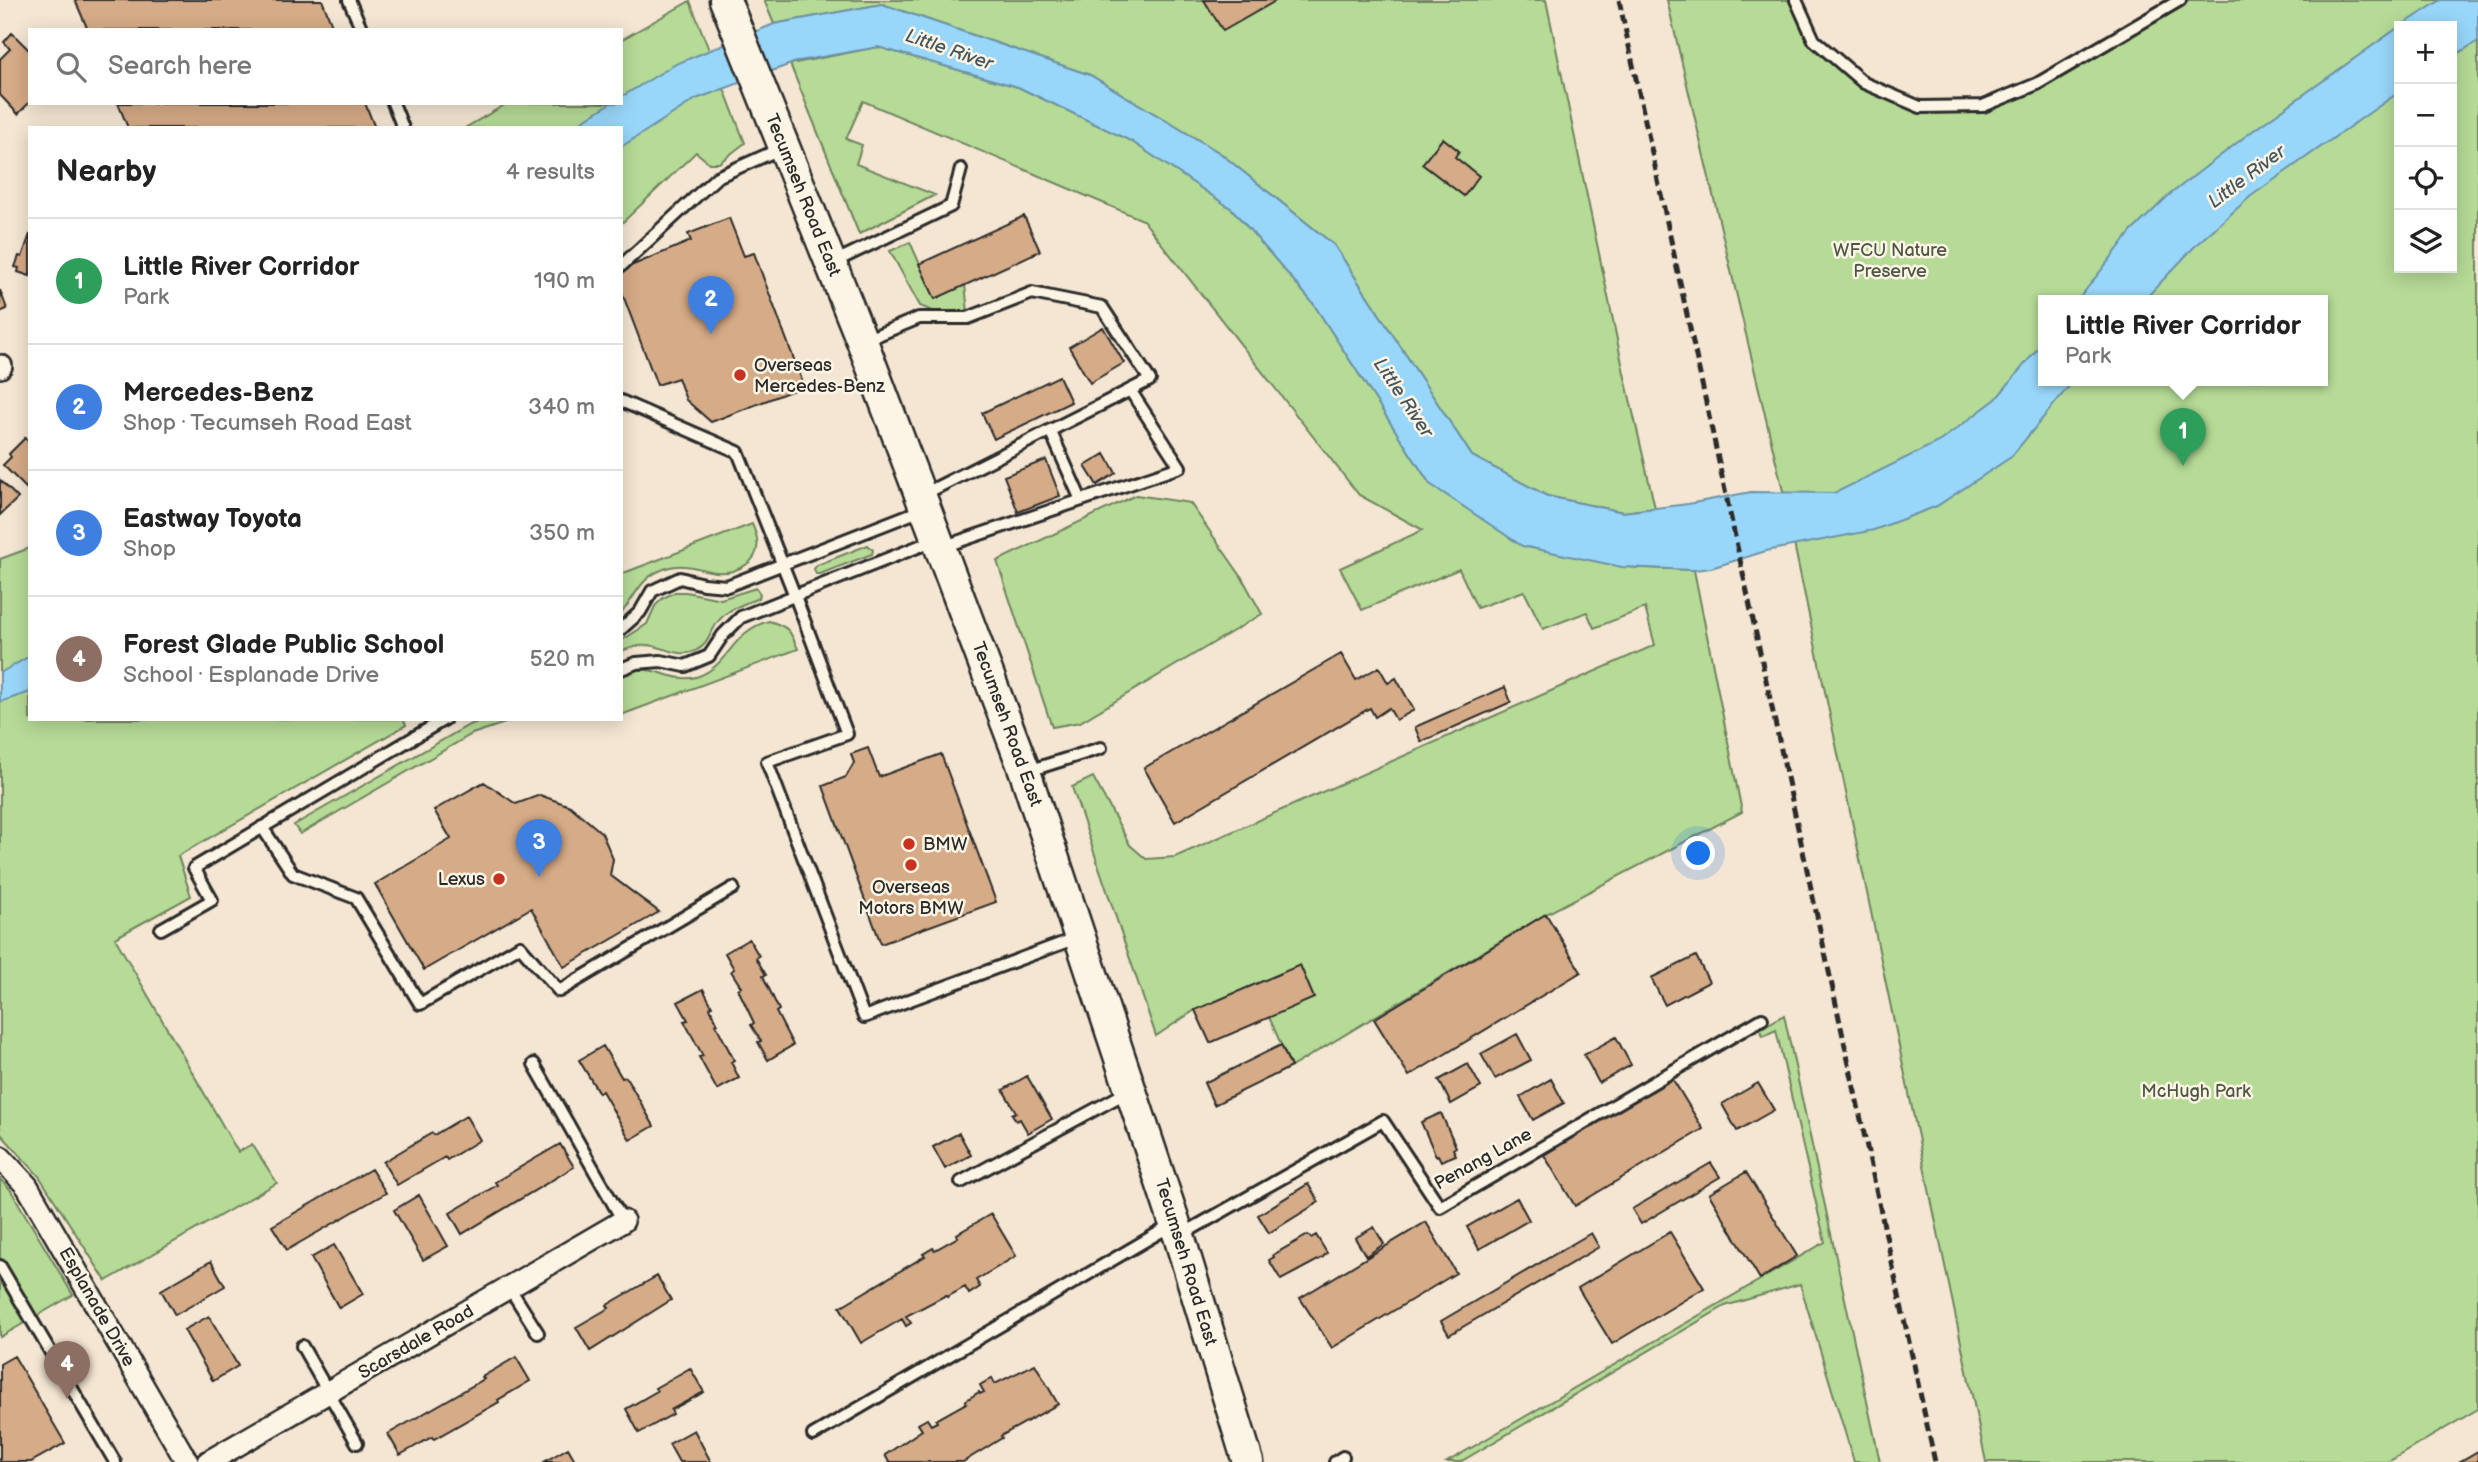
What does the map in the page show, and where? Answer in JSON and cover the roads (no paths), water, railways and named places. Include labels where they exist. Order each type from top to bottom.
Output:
[{"type":"main road","name":"Tecumseh Road East","points":[[725,0],[862,341],[1025,772],[1177,1230],[1248,1462]]},
{"type":"street","name":"Esplanade Drive","points":[[0,1157],[27,1186],[187,1462]]},
{"type":"street","name":"Scarsdale Road","points":[[208,1462],[623,1222]]},
{"type":"lane","points":[[349,0],[361,28]]},
{"type":"lane","points":[[1796,0],[1814,40],[1864,83],[1920,107],[1983,106],[2037,84],[2180,0]]},
{"type":"lane","points":[[394,105],[402,126]]},
{"type":"lane","points":[[623,264],[717,177],[785,147]]},
{"type":"lane","points":[[831,263],[951,206],[961,169]]},
{"type":"lane","points":[[623,627],[640,612],[652,591],[680,578],[727,586],[782,564],[924,501],[1050,430],[1150,380],[1102,307],[1032,293],[968,318],[919,318],[862,341]]},
{"type":"lane","points":[[623,667],[636,663],[661,661],[685,666],[709,656],[723,635],[741,617],[940,543],[1180,467],[1130,390]]},
{"type":"lane","points":[[623,402],[738,452],[795,596],[847,734],[767,762],[864,1017],[1080,937]]},
{"type":"lane","points":[[1050,430],[1082,500]]},
{"type":"lane","points":[[161,929],[212,900],[194,868],[441,721]]},
{"type":"lane","points":[[1025,772],[1101,748]]},
{"type":"lane","points":[[262,827],[293,874],[356,898],[421,1004],[520,946],[559,991],[733,888]]},
{"type":"lane","name":"Penang Lane","points":[[1177,1230],[1383,1121],[1440,1207],[1762,1019]]},
{"type":"lane","points":[[534,1064],[623,1222]]},
{"type":"lane","points":[[961,1182],[1131,1090]]},
{"type":"lane","points":[[813,1435],[1177,1230]]},
{"type":"lane","points":[[0,1266],[115,1462]]},
{"type":"lane","points":[[509,1287],[537,1333]]},
{"type":"lane","points":[[302,1346],[358,1443]]},
{"type":"water","points":[[2441,0],[2478,0],[2478,41],[2457,54],[2457,21],[2409,21]]},
{"type":"water","name":"Little River","points":[[882,4],[1090,75],[1220,153],[1334,245],[1472,456],[1547,496],[1623,512],[1688,504],[1751,492],[1835,493],[1940,441],[1996,399],[2038,348],[2038,386],[2069,386],[2011,457],[1937,506],[1874,530],[1766,551],[1711,568],[1694,570],[1622,567],[1522,546],[1430,484],[1313,303],[1232,209],[1131,141],[1018,87],[878,47],[799,61],[696,99],[623,146],[623,126],[574,126],[608,105],[623,105],[623,96],[676,64],[774,24]]},
{"type":"water","name":"Little River","points":[[2394,31],[2394,96],[2251,196],[2197,244],[2149,295],[2082,295],[2131,232],[2168,196],[2251,132]]},
{"type":"water","points":[[28,657],[28,693],[0,702],[0,673]]},
{"type":"railway","points":[[1619,0],[1935,1462]]},
{"type":"place","name":"Mercedes-Benz","points":[[711,334]]},
{"type":"place","name":"Overseas Mercedes-Benz","points":[[740,375]]},
{"type":"place","name":"Little River Corridor","points":[[2183,466]]},
{"type":"place","name":"BMW","points":[[909,844]]},
{"type":"place","name":"Overseas Motors BMW","points":[[911,865]]},
{"type":"place","name":"Eastway Toyota","points":[[539,877]]},
{"type":"place","name":"Lexus","points":[[499,879]]},
{"type":"place","name":"Forest Glade Public School","points":[[67,1399]]},
{"type":"park label","name":"WFCU Nature Preserve","points":[[1890,260]]},
{"type":"park label","name":"McHugh Park","points":[[2196,1091]]}]
